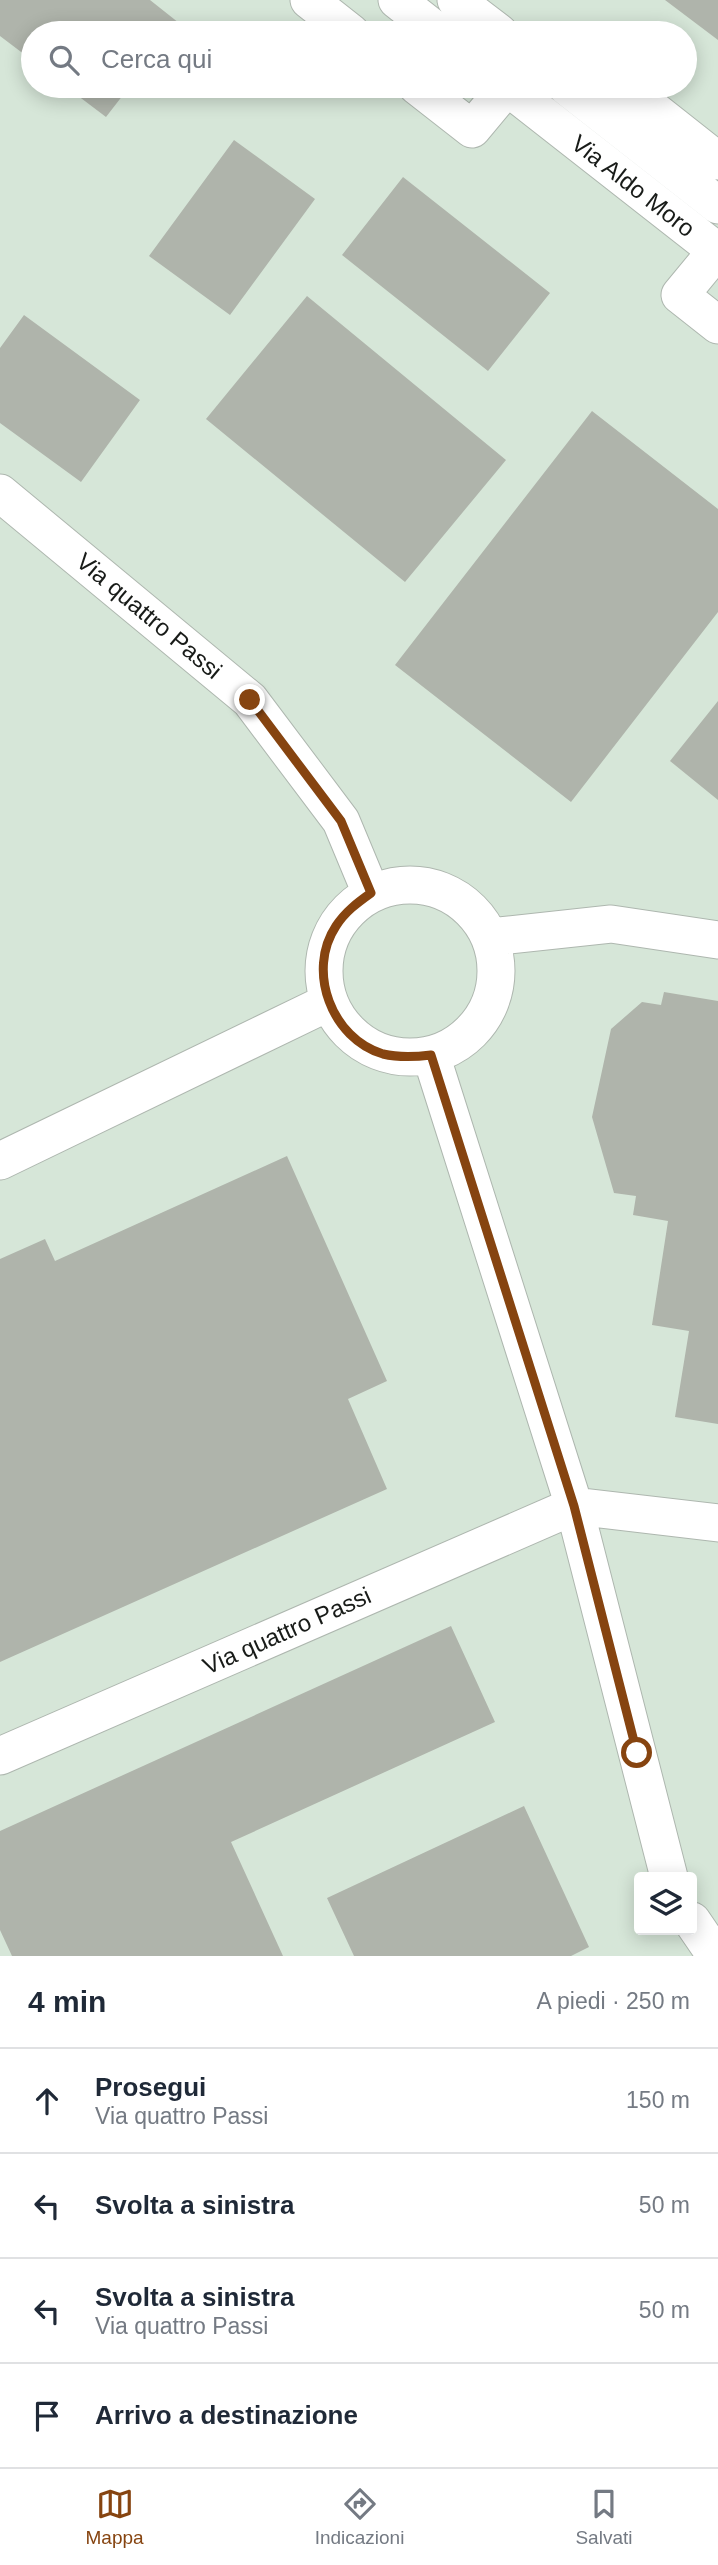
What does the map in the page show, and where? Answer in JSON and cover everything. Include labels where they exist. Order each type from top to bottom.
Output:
[{"type":"street","points":[[309,0],[336,21]]},
{"type":"street","points":[[397,0],[424,21]]},
{"type":"street","points":[[456,0],[483,21]]},
{"type":"street","name":"Via Aldo Moro","points":[[433,98],[472,129],[497,98]]},
{"type":"street","name":"Via Aldo Moro","points":[[522,98],[717,251],[680,295],[718,325]]},
{"type":"street","name":"Via Aldo Moro","points":[[550,120],[565,98]]},
{"type":"street","name":"Via Aldo Moro","points":[[584,98],[718,205]]},
{"type":"street","points":[[638,98],[718,161]]},
{"type":"street","name":"Via quattro Passi","points":[[0,492],[250,700],[341,821],[371,893]]},
{"type":"street","points":[[398,885],[426,886],[453,895],[475,913],[490,937],[497,966],[493,996],[480,1022],[459,1043],[431,1055],[407,1058],[370,1048],[359,1042],[341,1024],[329,1002],[323,977],[326,952],[334,928],[350,908],[371,893],[398,885]]},
{"type":"street","points":[[490,937],[611,925],[718,940]]},
{"type":"street","points":[[0,1161],[329,1002]]},
{"type":"street","points":[[431,1055],[574,1506],[669,1872]]},
{"type":"street","points":[[574,1506],[718,1523]]},
{"type":"street","name":"Via quattro Passi","points":[[0,1756],[574,1506]]},
{"type":"street","points":[[697,1929],[716,1956]]},
{"type":"shaded area","points":[[0,0],[718,0],[718,1956],[0,1956]]},
{"type":"building","points":[[0,0],[150,0],[176,21],[21,21],[21,52],[0,36]]},
{"type":"building","points":[[665,0],[718,0],[718,40],[697,24],[697,21],[693,21]]},
{"type":"building","points":[[81,98],[121,98],[106,117]]},
{"type":"building","points":[[234,140],[315,199],[230,315],[149,256]]},
{"type":"building","points":[[403,177],[550,293],[488,371],[342,255]]},
{"type":"building","points":[[307,296],[506,460],[405,582],[206,419]]},
{"type":"building","points":[[24,315],[140,400],[81,482],[0,423],[0,348]]},
{"type":"building","points":[[592,411],[718,509],[718,612],[571,802],[395,665]]},
{"type":"building","points":[[718,701],[718,800],[670,761]]},
{"type":"building","points":[[664,992],[718,1001],[718,1424],[675,1417],[689,1331],[652,1325],[668,1221],[633,1215],[636,1196],[614,1193],[592,1117],[611,1029],[642,1002],[661,1005]]},
{"type":"building","points":[[287,1156],[387,1381],[348,1399],[387,1489],[0,1662],[0,1259],[45,1239],[55,1261]]},
{"type":"building","points":[[451,1626],[495,1722],[231,1842],[283,1956],[12,1956],[0,1930],[0,1831]]},
{"type":"building","points":[[524,1806],[589,1947],[571,1956],[354,1956],[327,1898]]},
{"type":"route","points":[[250,700],[341,821],[371,893],[350,908],[334,928],[326,952],[323,977],[329,1002],[341,1024],[359,1042],[382,1053],[407,1058],[431,1055],[574,1506],[637,1753]]}]
